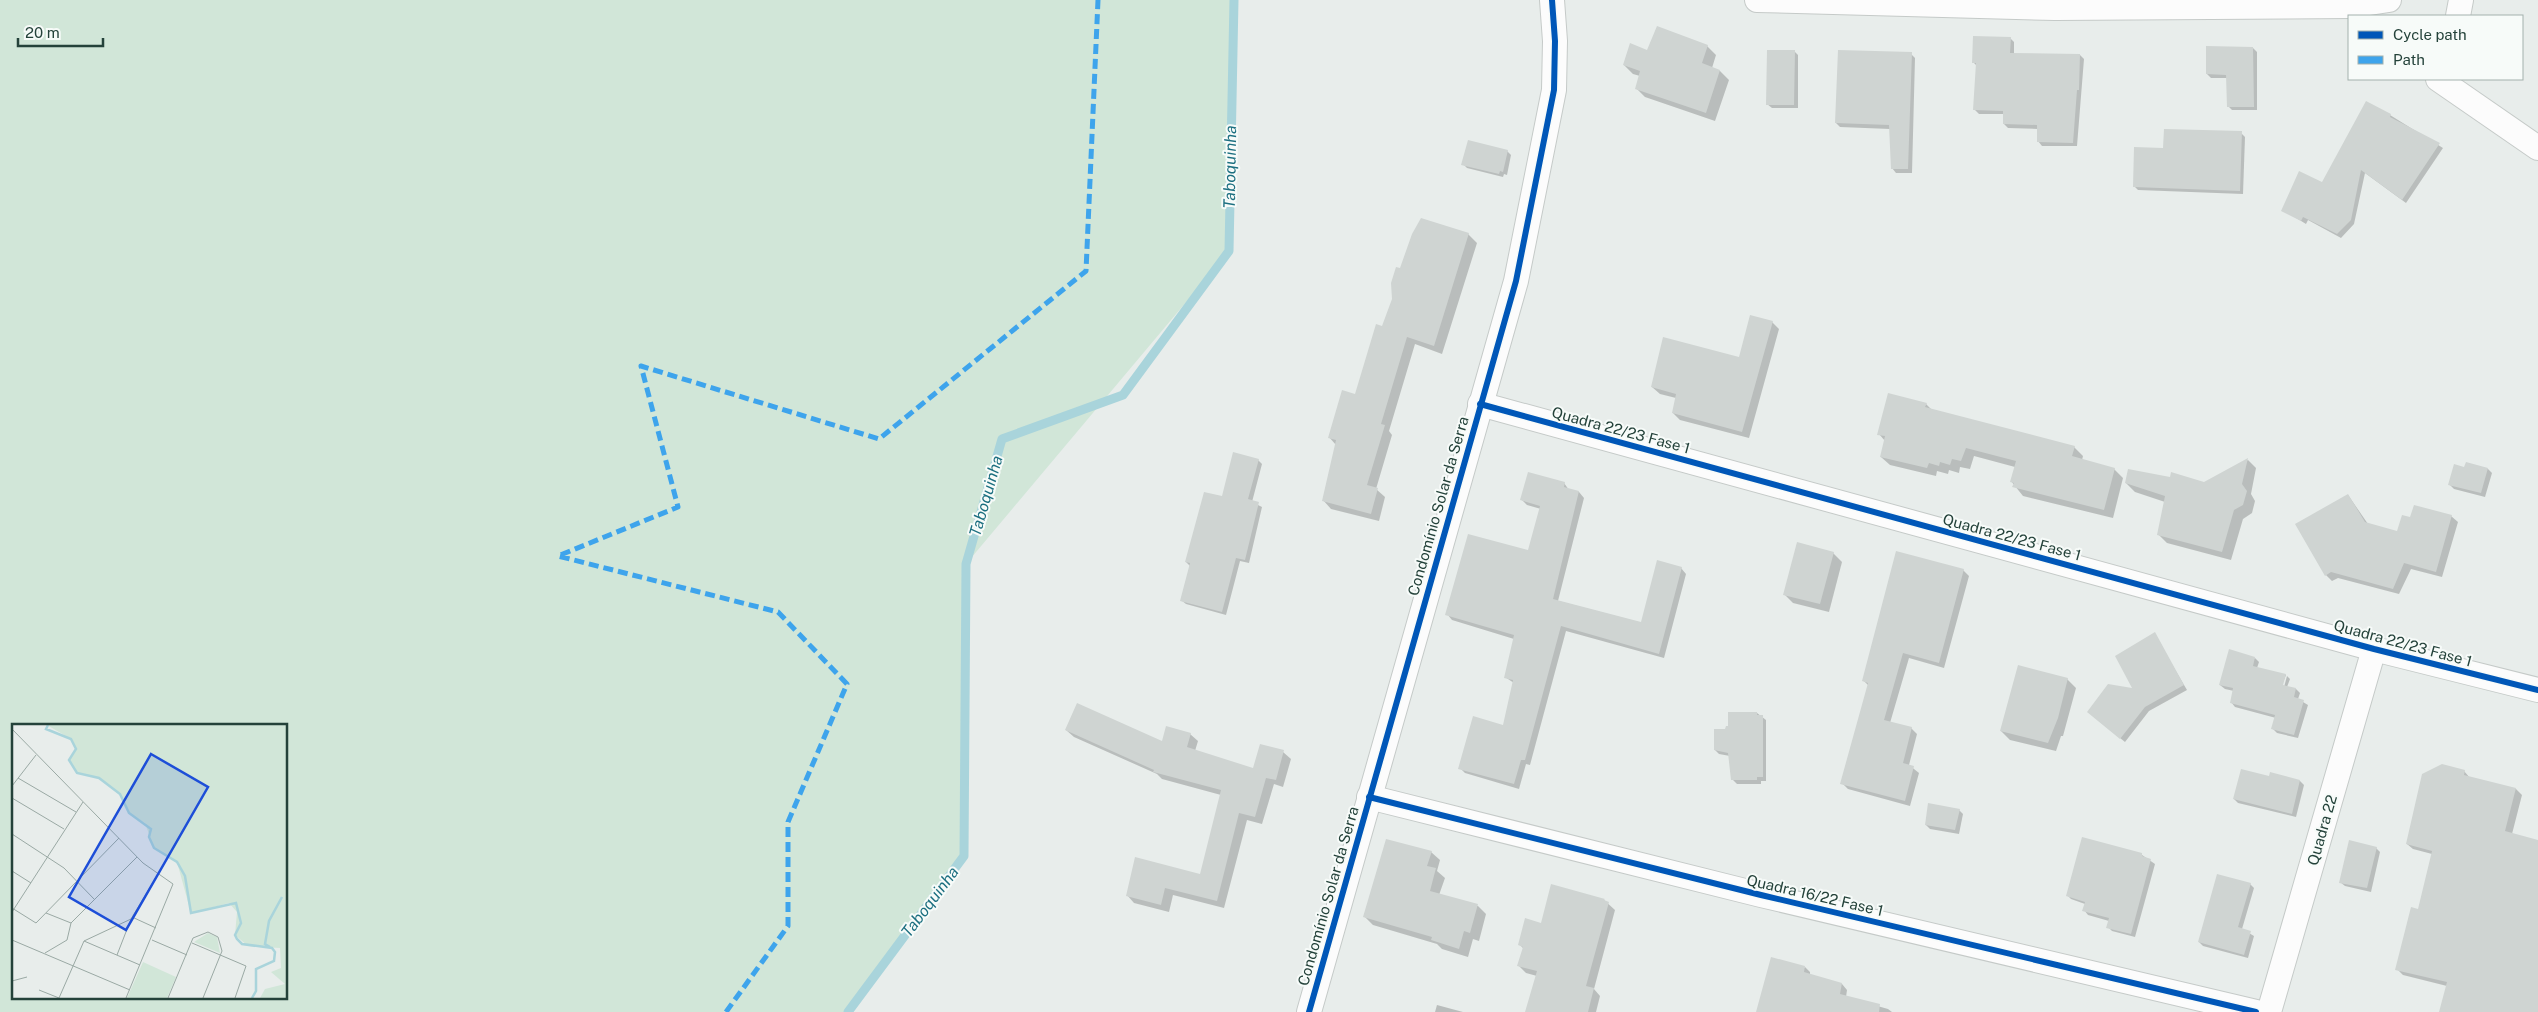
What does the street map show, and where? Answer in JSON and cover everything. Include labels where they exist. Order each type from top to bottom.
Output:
[{"type":"street","name":"Condomínio Solar da Serra","points":[[1309,1012],[1516,281],[1554,90],[1555,41],[1552,0]]},
{"type":"street","points":[[1757,0],[2055,8],[2321,3],[2356,11],[2389,0]]},
{"type":"street","points":[[2458,15],[2461,0]]},
{"type":"street","points":[[2443,81],[2538,148]]},
{"type":"street","name":"Quadra 22/23 Fase 1","points":[[1480,404],[2374,649],[2538,690]]},
{"type":"street","name":"Quadra 22","points":[[2269,1012],[2374,649]]},
{"type":"street","name":"Quadra 16/22 Fase 1","points":[[1369,797],[1760,895],[2256,1012]]},
{"type":"green space","points":[[0,0],[1234,0],[1229,251],[966,564],[964,856],[848,1012],[0,1012]]},
{"type":"building","points":[[1657,26],[1708,45],[1702,63],[1720,70],[1706,113],[1635,89],[1640,71],[1623,65],[1630,43],[1647,50]]},
{"type":"building","points":[[1973,36],[2011,37],[2010,53],[2080,54],[2079,90],[2077,90],[2073,143],[2037,142],[2037,125],[2003,124],[2003,111],[1973,110],[1976,63],[1972,63]]},
{"type":"building","points":[[2206,46],[2253,47],[2254,107],[2227,107],[2226,75],[2206,74]]},
{"type":"building","points":[[1767,50],[1795,50],[1794,105],[1766,105]]},
{"type":"building","points":[[1838,50],[1912,52],[1908,169],[1891,169],[1889,125],[1835,123]]},
{"type":"building","points":[[2366,101],[2391,114],[2390,117],[2440,143],[2402,200],[2361,170],[2351,220],[2337,234],[2303,217],[2301,221],[2281,211],[2299,171],[2322,182]]},
{"type":"building","points":[[2164,129],[2242,131],[2240,191],[2133,187],[2134,147],[2163,148]]},
{"type":"building","points":[[1468,140],[1508,150],[1503,172],[1500,171],[1499,174],[1461,165]]},
{"type":"building","points":[[1421,218],[1469,233],[1434,346],[1407,337],[1381,424],[1385,425],[1367,485],[1378,488],[1371,514],[1322,501],[1336,440],[1328,438],[1342,390],[1355,394],[1376,324],[1382,326],[1392,299],[1391,283],[1396,267],[1400,268],[1412,234]]},
{"type":"building","points":[[1750,315],[1773,321],[1742,432],[1672,413],[1676,394],[1651,387],[1663,337],[1739,357]]},
{"type":"building","points":[[1888,393],[1927,403],[1925,407],[2075,446],[2072,456],[2115,468],[2104,510],[2012,487],[2014,483],[2010,482],[2016,461],[1966,448],[1961,461],[1952,459],[1950,465],[1940,462],[1939,466],[1929,463],[1927,468],[1880,457],[1885,436],[1877,435]]},
{"type":"building","points":[[1233,452],[1259,459],[1248,499],[1259,502],[1245,560],[1236,558],[1222,612],[1180,601],[1190,563],[1185,562],[1204,492],[1222,496]]},
{"type":"building","points":[[2248,458],[2242,484],[2247,491],[2243,505],[2234,510],[2222,552],[2157,535],[2165,496],[2125,483],[2128,469],[2170,477],[2171,472],[2204,482]]},
{"type":"building","points":[[2466,462],[2488,468],[2481,493],[2448,485],[2454,464],[2464,467]]},
{"type":"building","points":[[1528,472],[1565,482],[1564,487],[1579,491],[1553,599],[1641,622],[1657,560],[1682,567],[1659,654],[1561,626],[1525,760],[1521,760],[1514,784],[1458,769],[1473,716],[1503,725],[1513,680],[1504,678],[1514,635],[1445,615],[1468,534],[1528,550],[1540,506],[1520,500]]},
{"type":"building","points":[[2348,494],[2365,522],[2397,531],[2402,515],[2410,517],[2414,505],[2452,515],[2436,572],[2404,563],[2393,589],[2331,572],[2325,576],[2295,524]]},
{"type":"building","points":[[1797,542],[1834,552],[1820,604],[1783,595]]},
{"type":"building","points":[[1896,551],[1964,569],[1939,663],[1903,653],[1884,720],[1912,727],[1903,763],[1914,766],[1905,801],[1840,784],[1868,683],[1862,681]]},
{"type":"building","points":[[2155,632],[2184,685],[2145,707],[2120,739],[2087,712],[2108,684],[2132,688],[2115,656]]},
{"type":"building","points":[[2229,649],[2255,657],[2253,666],[2286,674],[2283,685],[2296,688],[2294,697],[2304,700],[2294,735],[2271,729],[2275,715],[2230,703],[2233,688],[2219,685]]},
{"type":"building","points":[[2018,665],[2068,678],[2058,718],[2048,743],[2000,731]]},
{"type":"building","points":[[1077,703],[1162,741],[1166,726],[1191,733],[1187,747],[1253,768],[1260,744],[1284,750],[1276,780],[1266,778],[1255,817],[1239,813],[1217,901],[1165,888],[1161,905],[1126,896],[1135,857],[1200,874],[1221,790],[1153,772],[1154,770],[1065,730]]},
{"type":"building","points":[[1728,712],[1757,712],[1757,715],[1763,715],[1763,777],[1757,777],[1757,780],[1731,780],[1728,753],[1714,750],[1714,729],[1725,729],[1728,726]]},
{"type":"building","points":[[2442,764],[2465,770],[2464,775],[2516,788],[2505,831],[2538,840],[2538,1012],[2439,1012],[2447,982],[2395,970],[2411,907],[2418,909],[2432,851],[2406,844],[2422,774]]},
{"type":"building","points":[[2241,769],[2269,776],[2270,772],[2300,780],[2292,814],[2233,799]]},
{"type":"building","points":[[1928,803],[1960,809],[1955,830],[1925,825]]},
{"type":"building","points":[[2082,837],[2142,853],[2142,856],[2151,859],[2131,934],[2106,928],[2109,918],[2082,911],[2085,902],[2066,896]]},
{"type":"building","points":[[1386,839],[1432,851],[1427,866],[1436,868],[1430,891],[1478,904],[1470,933],[1464,931],[1459,949],[1431,940],[1432,937],[1363,917]]},
{"type":"building","points":[[2349,840],[2377,847],[2367,888],[2339,883]]},
{"type":"building","points":[[2217,874],[2251,883],[2238,927],[2251,931],[2244,955],[2198,942]]},
{"type":"building","points":[[1551,884],[1605,899],[1609,902],[1586,986],[1594,988],[1588,1012],[1525,1012],[1537,971],[1517,966],[1523,947],[1518,945],[1525,918],[1541,923]]},
{"type":"building","points":[[1771,957],[1805,966],[1804,972],[1842,983],[1840,994],[1880,1004],[1879,1012],[1756,1012]]},
{"type":"waterway","name":"Taboquinha","points":[[848,1012],[964,856],[966,564],[1002,439],[1123,395],[1229,251],[1234,0]]},
{"type":"marked path","points":[[726,1012],[788,926],[788,822],[847,684],[778,612],[558,556],[678,507],[641,366],[879,439],[1086,271],[1098,0]]},
{"type":"cycle path","points":[[1309,1012],[1516,281],[1554,90],[1555,41],[1552,0]]},
{"type":"cycle path","points":[[1480,404],[2374,649],[2538,690]]},
{"type":"cycle path","points":[[1369,797],[1761,895],[2256,1012]]}]
